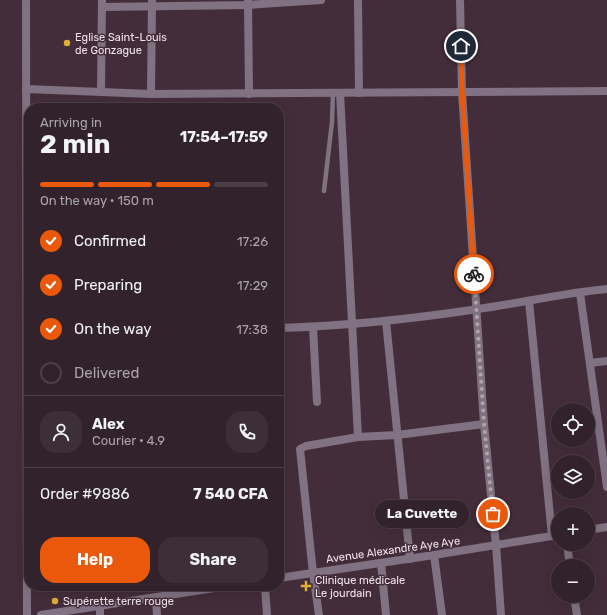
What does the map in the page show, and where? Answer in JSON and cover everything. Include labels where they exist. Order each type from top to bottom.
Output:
[{"type":"street","points":[[26,0],[26,103]]},
{"type":"street","points":[[100,91],[102,3],[248,3],[321,0]]},
{"type":"street","points":[[358,0],[359,93]]},
{"type":"street","points":[[460,0],[462,92],[476,310],[484,424],[496,545],[501,615]]},
{"type":"street","points":[[248,3],[249,94]]},
{"type":"street","points":[[151,94],[152,4]]},
{"type":"street","points":[[26,89],[151,94],[607,91]]},
{"type":"street","points":[[337,93],[358,437]]},
{"type":"street","points":[[284,328],[351,325],[386,321],[476,310],[607,289]]},
{"type":"street","points":[[580,293],[607,488]]},
{"type":"street","points":[[529,301],[552,507]]},
{"type":"street","points":[[386,321],[396,434],[410,559]]},
{"type":"street","points":[[313,327],[317,402]]},
{"type":"street","points":[[590,363],[607,361]]},
{"type":"street","points":[[319,615],[300,449],[306,446],[358,437],[484,424]]},
{"type":"street","points":[[595,529],[607,527]]},
{"type":"street","name":"Avenue Alexandre Aye Aye","points":[[284,577],[410,559],[551,536]]},
{"type":"street","points":[[434,555],[442,615]]},
{"type":"street","points":[[381,563],[386,615]]},
{"type":"street","points":[[27,591],[27,615]]},
{"type":"street","points":[[41,615],[197,591]]},
{"type":"street","points":[[265,591],[267,615]]},
{"type":"street","points":[[156,598],[157,615]]},
{"type":"street","points":[[575,603],[577,615]]},
{"type":"street","points":[[100,606],[100,615]]},
{"type":"lane","points":[[324,191],[337,93]]},
{"type":"way so far","points":[[474,274],[484,424],[493,514]]},
{"type":"place","name":"Eglise Saint-Louis de Gonzague","points":[[67,43]]},
{"type":"place","name":"La Cuvette","points":[[493,514]]},
{"type":"place","name":"Clinique médicale Le jourdain","points":[[306,586]]},
{"type":"place","name":"Supérette terre rouge","points":[[55,601]]},
{"type":"route","points":[[461,46],[462,92],[474,274]]}]
